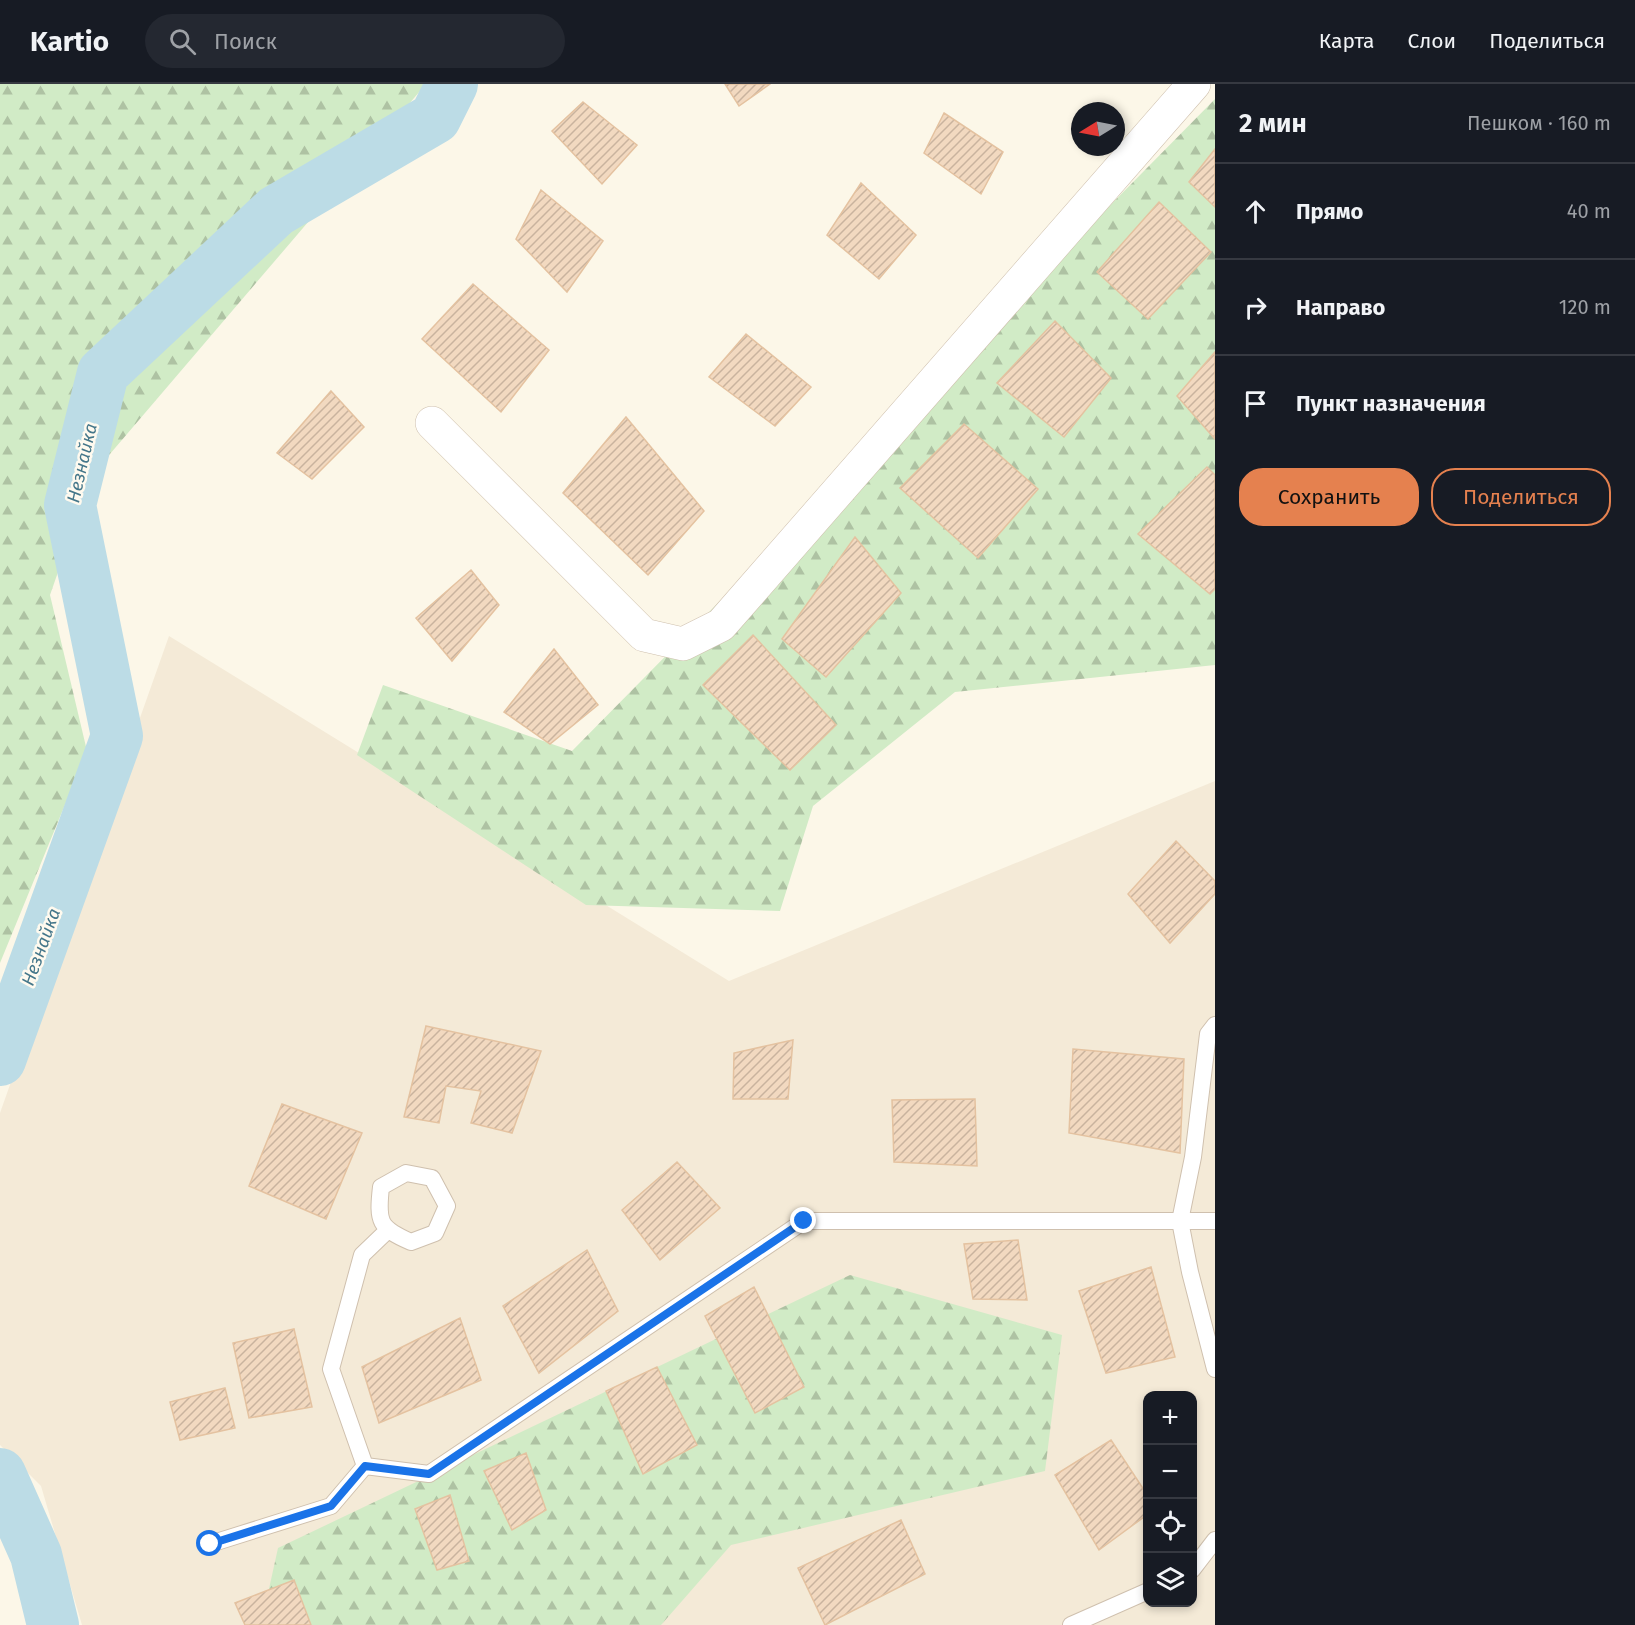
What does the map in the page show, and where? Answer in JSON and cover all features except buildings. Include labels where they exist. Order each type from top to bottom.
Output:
[{"type":"street","points":[[432,423],[644,635],[683,644],[721,625],[1194,84]]},
{"type":"lane","points":[[1215,1025],[1209,1034],[1193,1156],[1180,1221],[1190,1272],[1215,1369]]},
{"type":"lane","points":[[406,1173],[432,1178],[447,1206],[435,1233],[411,1242],[387,1231],[378,1214],[381,1187],[406,1173]]},
{"type":"lane","points":[[365,1466],[429,1474],[804,1221],[1215,1221]]},
{"type":"lane","points":[[365,1466],[331,1369],[362,1255],[387,1231]]},
{"type":"lane","points":[[210,1544],[331,1506],[365,1466]]},
{"type":"lane","points":[[1197,1563],[1215,1540]]},
{"type":"lane","points":[[1071,1625],[1143,1593]]},
{"type":"shaded area","points":[[169,636],[729,981],[1215,781],[1215,1625],[82,1625],[41,1486],[0,1445],[0,1113]]},
{"type":"green space","points":[[0,84],[426,84],[92,475],[50,595],[87,751],[0,963]]},
{"type":"green space","points":[[1215,99],[1215,665],[955,692],[813,806],[780,911],[586,905],[357,755],[383,685],[572,751]]},
{"type":"green space","points":[[850,1275],[1062,1335],[1045,1471],[731,1545],[661,1625],[261,1625],[278,1548]]},
{"type":"waterway","name":"Незнайка","points":[[0,1060],[117,736],[70,505],[103,373],[276,211],[435,118],[452,84]]},
{"type":"waterway","name":"Незнайка","points":[[0,1474],[36,1555],[53,1625]]},
{"type":"route","points":[[210,1544],[331,1506],[365,1466],[429,1474],[804,1221]]}]
